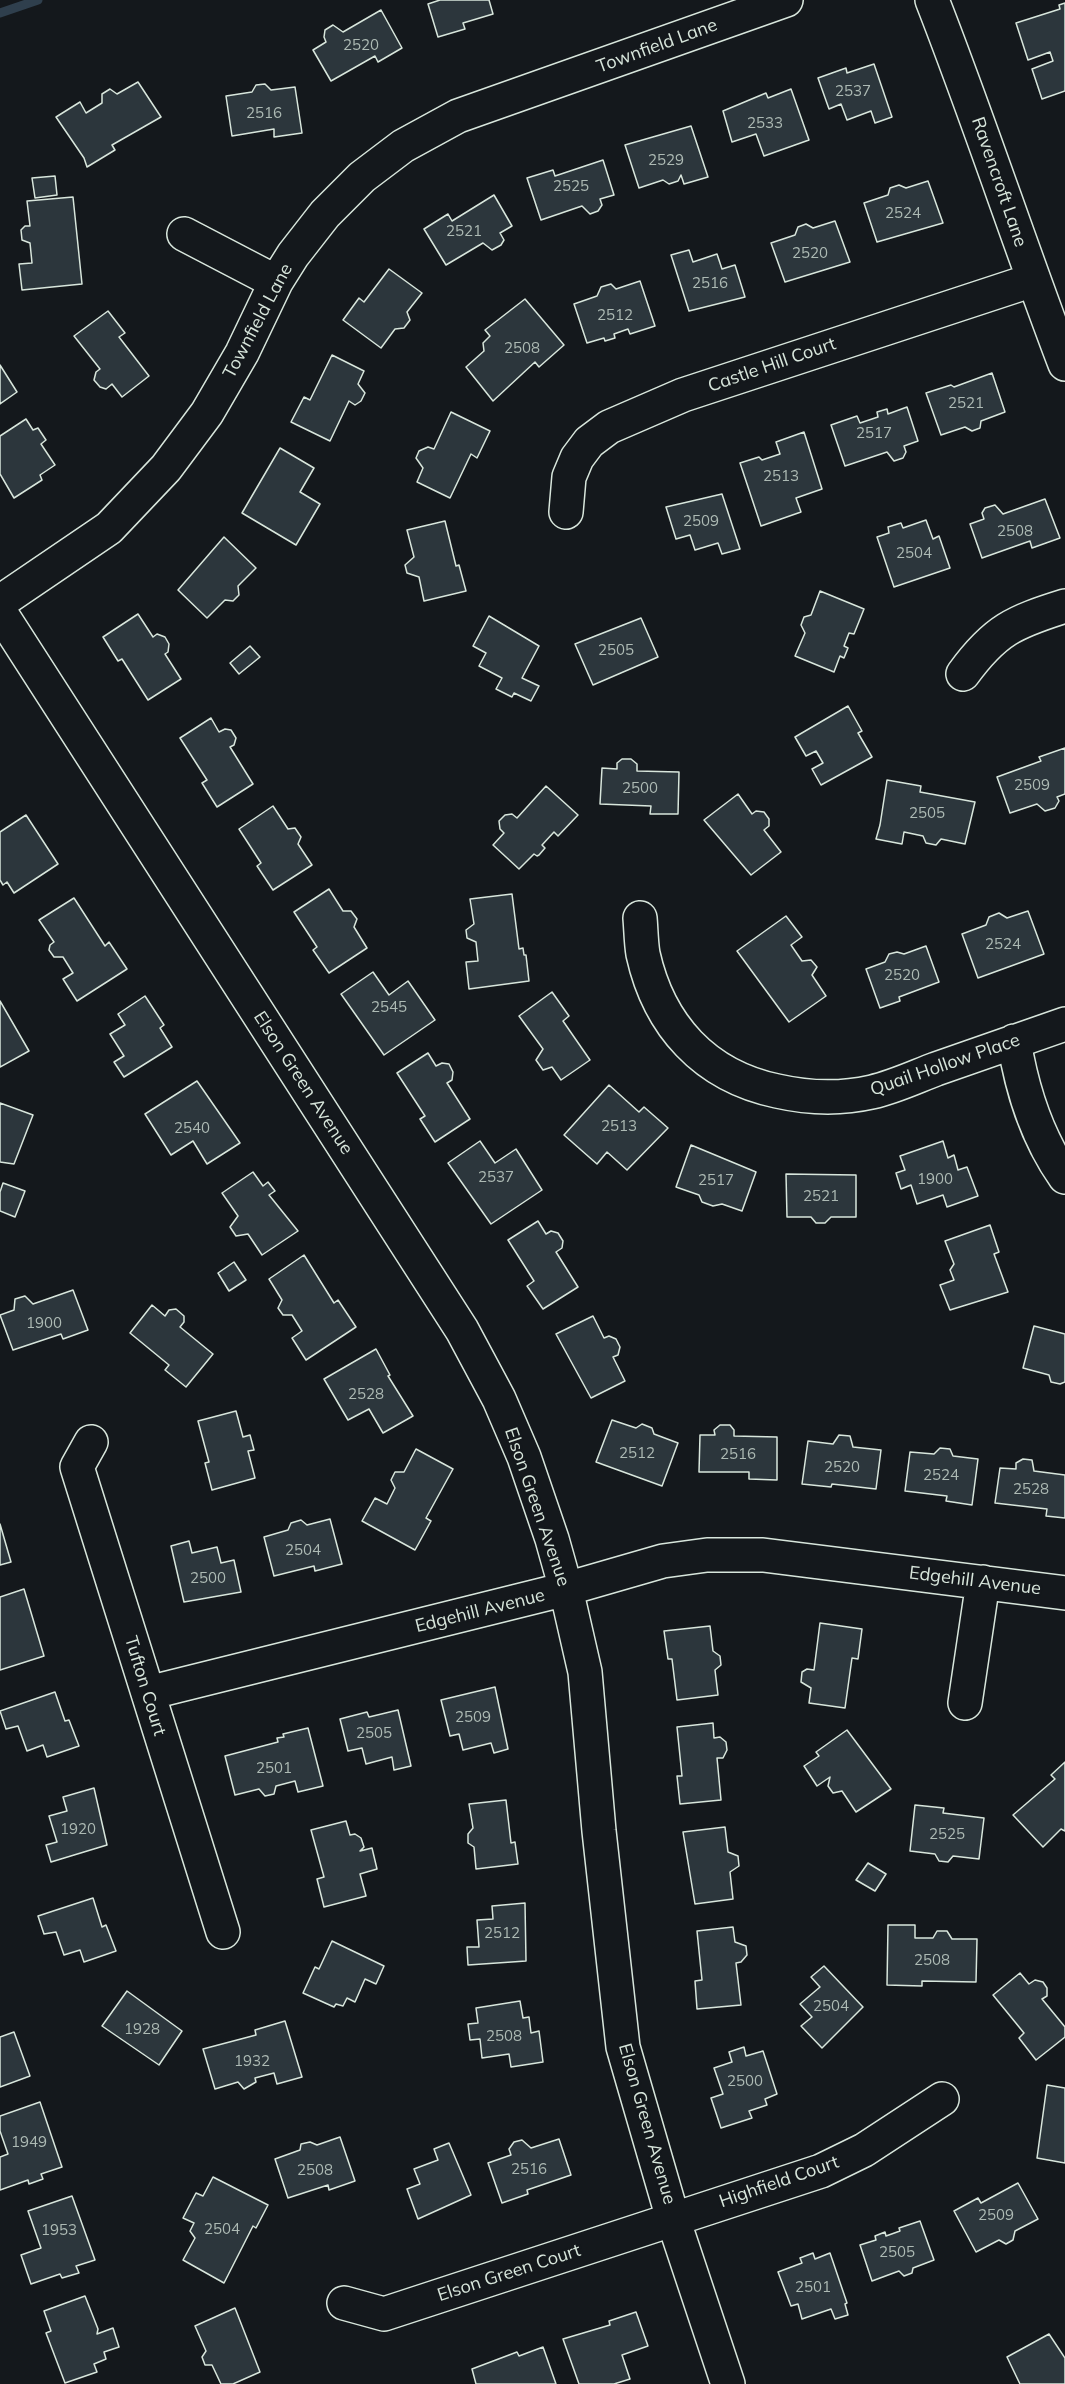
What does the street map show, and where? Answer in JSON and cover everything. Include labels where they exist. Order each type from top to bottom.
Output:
[{"type":"street","name":"Townfield Lane","points":[[0,602],[109,528],[166,468],[207,413],[242,353],[276,282],[293,255],[325,214],[362,177],[403,146],[458,116],[786,0]]},
{"type":"street","name":"Ravencroft Lane","points":[[932,0],[964,82],[1033,280],[1065,364]]},
{"type":"street","points":[[184,234],[276,282]]},
{"type":"street","name":"Castle Hill Court","points":[[566,512],[569,477],[577,458],[589,442],[609,427],[683,395],[1033,280]]},
{"type":"street","points":[[963,674],[980,650],[998,634],[1024,618],[1065,606]]},
{"type":"street","name":"Elson Green Avenue","points":[[0,612],[462,1330],[499,1399],[524,1457],[552,1539],[585,1672],[599,1831],[623,2047],[673,2219],[728,2384]]},
{"type":"street","name":"Quail Hollow Place","points":[[640,918],[643,953],[653,986],[669,1018],[685,1041],[711,1065],[759,1088],[797,1095],[835,1097],[873,1092],[1065,1024]]},
{"type":"street","points":[[1014,1041],[1020,1077],[1034,1121],[1054,1162],[1065,1177]]},
{"type":"street","name":"Tufton Court","points":[[91,1442],[77,1467],[223,1932]]},
{"type":"street","name":"Edgehill Avenue","points":[[148,1693],[566,1589],[663,1561],[707,1555],[764,1555],[1065,1593]]},
{"type":"street","points":[[965,1703],[983,1582]]},
{"type":"street","name":"Highfield Court","points":[[673,2219],[821,2171],[864,2150],[942,2099]]},
{"type":"street","name":"Elson Green Court","points":[[344,2302],[384,2314],[673,2219]]},
{"type":"building","points":[[440,0],[489,0],[493,14],[463,23],[465,29],[438,37],[428,4]]},
{"type":"building","points":[[1065,3],[1065,91],[1042,99],[1032,69],[1053,61],[1050,52],[1028,60],[1016,23],[1060,9],[1059,5]]},
{"type":"building","points":[[381,10],[402,48],[378,62],[375,56],[331,81],[313,50],[326,42],[325,30],[333,25],[343,32]]},
{"type":"building","points":[[874,64],[892,117],[875,123],[871,111],[847,120],[841,104],[829,109],[818,78],[846,68],[847,73]]},
{"type":"building","points":[[138,82],[161,117],[112,145],[115,150],[87,167],[84,158],[56,117],[80,102],[86,113],[102,103],[102,94],[110,89],[117,94]]},
{"type":"building","points":[[265,84],[271,90],[295,87],[302,133],[274,137],[274,129],[232,136],[226,96],[252,92],[256,85]]},
{"type":"building","points":[[791,89],[809,140],[764,156],[756,134],[732,142],[723,111],[766,93],[768,98]]},
{"type":"building","points":[[691,126],[708,177],[684,184],[681,175],[678,181],[669,184],[663,180],[639,188],[625,145]]},
{"type":"building","points":[[603,160],[614,195],[600,199],[602,205],[598,211],[590,214],[582,206],[541,220],[527,178],[553,170],[555,176]]},
{"type":"building","points":[[55,176],[57,195],[35,198],[32,178]]},
{"type":"building","points":[[928,181],[943,223],[877,242],[864,203],[888,195],[890,188],[899,185],[906,188]]},
{"type":"building","points":[[494,195],[512,226],[500,233],[504,240],[501,245],[492,250],[483,243],[446,265],[424,229],[448,214],[452,221]]},
{"type":"building","points":[[73,197],[82,284],[22,290],[19,264],[32,263],[30,243],[22,240],[21,230],[25,226],[30,226],[27,201]]},
{"type":"building","points":[[835,221],[850,262],[785,282],[771,243],[795,235],[798,227],[806,224],[813,228]]},
{"type":"building","points":[[689,250],[693,262],[717,254],[722,269],[735,265],[745,297],[689,311],[671,255]]},
{"type":"building","points":[[389,269],[422,293],[407,312],[410,320],[404,328],[395,329],[381,348],[343,320],[359,298],[364,302]]},
{"type":"building","points":[[640,281],[655,326],[630,334],[628,329],[614,334],[615,338],[605,341],[604,338],[587,343],[574,304],[597,296],[601,287],[611,284],[616,289]]},
{"type":"building","points":[[525,299],[564,345],[539,367],[535,362],[493,401],[466,367],[484,351],[483,343],[490,336],[485,330]]},
{"type":"building","points":[[108,311],[125,333],[119,337],[149,376],[122,397],[112,384],[106,389],[100,387],[94,380],[96,372],[100,369],[74,336]]},
{"type":"building","points":[[332,355],[364,371],[358,384],[365,393],[361,401],[355,405],[349,401],[330,441],[291,422],[304,397],[310,400]]},
{"type":"building","points":[[0,365],[17,392],[0,404]]},
{"type":"building","points":[[992,373],[1005,412],[981,421],[980,428],[972,431],[965,427],[941,435],[926,393],[951,385],[954,387]]},
{"type":"building","points":[[907,407],[918,441],[904,446],[906,452],[903,458],[894,461],[887,452],[845,466],[831,425],[857,416],[860,423],[878,417],[877,412],[887,409],[888,414]]},
{"type":"building","points":[[451,412],[490,431],[477,458],[471,454],[450,498],[417,482],[423,468],[416,458],[419,451],[428,447],[434,449]]},
{"type":"building","points":[[26,419],[33,430],[38,428],[46,440],[41,444],[55,465],[40,475],[42,480],[14,498],[0,474],[0,436]]},
{"type":"building","points":[[804,432],[822,489],[796,498],[801,512],[761,526],[740,463],[759,457],[762,460],[780,454],[776,442]]},
{"type":"building","points":[[280,448],[314,468],[300,492],[320,504],[296,545],[242,513]]},
{"type":"building","points":[[722,494],[740,549],[722,554],[718,543],[695,550],[690,535],[676,539],[666,507]]},
{"type":"building","points":[[1045,499],[1060,538],[1032,548],[1030,541],[982,558],[970,524],[984,519],[982,513],[985,508],[995,505],[1003,514]]},
{"type":"building","points":[[926,520],[933,539],[939,536],[950,568],[894,587],[877,537],[889,533],[888,527],[901,523],[903,528]]},
{"type":"building","points":[[445,521],[456,566],[459,565],[466,591],[424,601],[419,577],[407,573],[405,565],[414,557],[407,530]]},
{"type":"building","points":[[224,537],[256,568],[238,586],[239,595],[233,601],[225,600],[207,618],[178,590]]},
{"type":"building","points":[[820,591],[864,609],[854,634],[849,633],[844,646],[848,648],[844,658],[840,656],[834,672],[795,656],[805,633],[801,625],[804,617],[811,615]]},
{"type":"building","points":[[138,614],[153,637],[157,634],[165,637],[169,644],[168,652],[165,654],[181,679],[148,700],[122,659],[118,661],[103,637]]},
{"type":"building","points":[[489,616],[539,646],[522,678],[539,686],[531,701],[514,693],[512,697],[496,689],[502,678],[479,666],[486,653],[473,646]]},
{"type":"building","points":[[641,618],[658,657],[593,685],[575,644]]},
{"type":"building","points":[[250,646],[260,657],[239,674],[230,663]]},
{"type":"building","points":[[848,706],[862,731],[858,733],[872,757],[821,785],[812,769],[823,763],[816,751],[806,756],[795,737]]},
{"type":"building","points":[[211,718],[219,732],[225,729],[231,730],[236,738],[234,745],[230,747],[253,784],[217,807],[202,783],[207,780],[180,738]]},
{"type":"building","points":[[1065,748],[1065,794],[1057,797],[1059,801],[1055,808],[1045,811],[1037,804],[1010,813],[997,777],[1041,761],[1039,757]]},
{"type":"building","points":[[622,759],[631,759],[637,764],[637,771],[679,772],[678,814],[650,814],[651,806],[600,804],[602,768],[617,769],[617,763]]},
{"type":"building","points":[[887,780],[921,786],[920,792],[975,802],[965,844],[941,839],[936,845],[926,843],[923,836],[904,832],[902,844],[876,839]]},
{"type":"building","points":[[546,786],[578,815],[558,836],[554,832],[542,845],[545,848],[539,855],[534,854],[519,869],[493,845],[504,833],[500,829],[499,821],[505,815],[512,814],[517,818]]},
{"type":"building","points":[[738,794],[752,814],[756,811],[764,812],[769,819],[769,826],[764,830],[781,852],[751,875],[704,820]]},
{"type":"building","points":[[273,806],[288,829],[295,828],[301,837],[298,844],[312,865],[273,890],[257,866],[261,863],[239,829]]},
{"type":"building","points":[[26,815],[58,864],[14,893],[7,882],[3,885],[0,880],[0,832]]},
{"type":"building","points":[[329,889],[343,911],[351,911],[357,919],[354,927],[367,948],[329,973],[313,950],[317,947],[294,912]]},
{"type":"building","points":[[512,894],[519,949],[523,948],[524,955],[526,955],[529,981],[469,989],[466,962],[478,961],[476,942],[467,938],[466,930],[474,924],[470,899]]},
{"type":"building","points":[[74,898],[105,946],[109,942],[127,969],[77,1001],[63,979],[73,973],[63,957],[54,957],[49,950],[50,945],[54,942],[39,920]]},
{"type":"building","points":[[1028,911],[1044,954],[978,978],[962,934],[986,925],[989,917],[999,913],[1007,918]]},
{"type":"building","points":[[786,916],[802,937],[791,945],[802,961],[811,960],[817,967],[812,975],[826,996],[789,1022],[737,951]]},
{"type":"building","points":[[926,946],[939,982],[899,997],[900,1001],[880,1008],[866,969],[885,962],[889,954],[897,952],[904,954]]},
{"type":"building","points":[[373,972],[389,995],[408,981],[435,1020],[384,1055],[341,994]]},
{"type":"building","points":[[552,992],[569,1016],[563,1021],[590,1060],[561,1080],[552,1067],[543,1070],[536,1060],[543,1049],[519,1016]]},
{"type":"building","points":[[145,996],[164,1025],[160,1028],[172,1047],[124,1077],[114,1062],[124,1056],[110,1034],[125,1025],[118,1014]]},
{"type":"building","points":[[0,1001],[29,1051],[0,1067]]},
{"type":"building","points":[[428,1053],[436,1066],[442,1063],[449,1064],[453,1072],[452,1080],[447,1083],[470,1119],[435,1142],[420,1119],[425,1116],[397,1073]]},
{"type":"building","points":[[197,1081],[240,1143],[207,1164],[193,1141],[171,1155],[145,1114]]},
{"type":"building","points":[[609,1085],[639,1112],[644,1107],[668,1128],[627,1170],[607,1152],[597,1164],[564,1135]]},
{"type":"building","points":[[0,1103],[33,1115],[14,1164],[0,1162]]},
{"type":"building","points":[[480,1141],[495,1163],[516,1149],[542,1190],[491,1224],[448,1163]]},
{"type":"building","points":[[943,1141],[948,1158],[954,1155],[958,1170],[967,1167],[978,1196],[947,1207],[943,1195],[917,1204],[911,1185],[901,1189],[896,1173],[905,1170],[900,1156]]},
{"type":"building","points":[[691,1145],[756,1172],[742,1211],[722,1204],[713,1206],[702,1202],[699,1195],[676,1187]]},
{"type":"building","points":[[253,1172],[263,1186],[268,1182],[275,1191],[269,1195],[298,1231],[262,1255],[248,1234],[236,1236],[230,1227],[238,1216],[222,1193]]},
{"type":"building","points":[[786,1174],[856,1175],[856,1217],[831,1217],[825,1223],[816,1223],[811,1217],[787,1217]]},
{"type":"building","points":[[3,1183],[25,1191],[15,1217],[0,1211],[0,1192]]},
{"type":"building","points":[[538,1221],[546,1234],[551,1231],[558,1233],[563,1241],[562,1248],[556,1252],[578,1287],[543,1309],[527,1286],[534,1281],[508,1240]]},
{"type":"building","points":[[990,1225],[999,1252],[994,1254],[1008,1292],[950,1310],[940,1285],[954,1280],[950,1270],[954,1264],[945,1241]]},
{"type":"building","points":[[304,1255],[334,1303],[338,1300],[356,1327],[306,1360],[292,1338],[302,1331],[292,1315],[283,1315],[278,1308],[282,1300],[269,1279]]},
{"type":"building","points":[[234,1262],[246,1280],[229,1291],[218,1273]]},
{"type":"building","points":[[73,1290],[88,1330],[63,1339],[61,1334],[13,1350],[0,1315],[14,1310],[15,1299],[25,1296],[33,1304]]},
{"type":"building","points":[[152,1305],[165,1316],[169,1310],[176,1309],[184,1316],[184,1322],[180,1327],[213,1354],[186,1387],[165,1370],[169,1365],[130,1333]]},
{"type":"building","points":[[593,1316],[604,1338],[609,1336],[616,1339],[620,1347],[618,1355],[613,1357],[625,1381],[591,1398],[556,1334]]},
{"type":"building","points":[[1034,1326],[1065,1334],[1065,1382],[1060,1384],[1051,1382],[1049,1375],[1023,1368]]},
{"type":"building","points":[[376,1349],[390,1375],[388,1376],[413,1416],[383,1433],[369,1409],[348,1420],[324,1379]]},
{"type":"building","points":[[236,1411],[243,1437],[250,1435],[254,1450],[248,1451],[255,1478],[212,1490],[205,1463],[209,1462],[198,1421]]},
{"type":"building","points":[[612,1420],[636,1428],[642,1424],[652,1428],[654,1434],[678,1443],[662,1486],[596,1462]]},
{"type":"building","points":[[720,1425],[730,1425],[734,1430],[734,1436],[777,1437],[777,1480],[749,1479],[749,1472],[699,1472],[700,1435],[715,1435],[714,1430]]},
{"type":"building","points":[[839,1435],[850,1436],[853,1447],[881,1450],[876,1489],[832,1484],[831,1487],[802,1484],[808,1441],[833,1444]]},
{"type":"building","points":[[940,1448],[950,1449],[953,1456],[978,1459],[972,1505],[946,1501],[947,1496],[905,1491],[910,1452],[934,1454]]},
{"type":"building","points":[[416,1449],[453,1469],[426,1518],[431,1521],[415,1550],[362,1521],[375,1498],[387,1504],[395,1488],[391,1480],[395,1472],[404,1472]]},
{"type":"building","points":[[1023,1459],[1032,1460],[1034,1471],[1065,1475],[1065,1518],[1046,1516],[1047,1509],[995,1503],[1000,1468],[1016,1469],[1016,1463]]},
{"type":"building","points":[[330,1519],[342,1564],[315,1571],[314,1566],[274,1576],[264,1537],[288,1530],[291,1523],[301,1520],[307,1525]]},
{"type":"building","points":[[0,1524],[11,1562],[0,1565]]},
{"type":"building","points":[[189,1541],[192,1553],[217,1547],[221,1563],[234,1560],[241,1592],[184,1602],[171,1546]]},
{"type":"building","points":[[24,1589],[44,1656],[0,1670],[0,1597]]},
{"type":"building","points":[[820,1623],[862,1629],[858,1659],[852,1658],[845,1708],[809,1703],[811,1688],[801,1682],[802,1672],[807,1669],[814,1670]]},
{"type":"building","points":[[710,1626],[713,1651],[720,1656],[721,1665],[715,1670],[718,1695],[677,1700],[672,1659],[668,1659],[664,1631]]},
{"type":"building","points":[[495,1687],[508,1749],[494,1753],[491,1743],[463,1750],[459,1734],[450,1736],[441,1700]]},
{"type":"building","points":[[55,1692],[65,1721],[69,1720],[79,1746],[47,1757],[43,1745],[27,1751],[18,1726],[6,1729],[0,1711]]},
{"type":"building","points":[[398,1710],[411,1766],[394,1770],[392,1757],[366,1764],[362,1748],[348,1751],[340,1719],[367,1712],[369,1717]]},
{"type":"building","points":[[713,1723],[714,1738],[720,1737],[726,1742],[727,1750],[723,1758],[717,1758],[721,1800],[680,1804],[677,1776],[682,1776],[677,1727]]},
{"type":"building","points":[[308,1728],[323,1786],[298,1792],[295,1781],[276,1786],[274,1794],[265,1796],[259,1789],[235,1795],[225,1756],[278,1742],[277,1738],[284,1737],[283,1734]]},
{"type":"building","points":[[847,1730],[891,1789],[856,1812],[842,1791],[833,1793],[828,1786],[830,1777],[817,1786],[804,1766],[819,1756],[816,1752]]},
{"type":"building","points":[[1065,1762],[1065,1831],[1061,1829],[1043,1847],[1013,1815],[1055,1779],[1051,1775]]},
{"type":"building","points":[[94,1788],[107,1845],[51,1862],[46,1845],[57,1842],[49,1816],[67,1811],[63,1797]]},
{"type":"building","points":[[506,1800],[511,1843],[515,1842],[518,1864],[476,1869],[474,1847],[468,1843],[468,1834],[473,1828],[469,1804]]},
{"type":"building","points":[[915,1805],[944,1808],[943,1813],[984,1818],[979,1859],[953,1856],[948,1862],[939,1861],[935,1854],[910,1851]]},
{"type":"building","points":[[346,1821],[350,1835],[355,1834],[361,1838],[364,1847],[360,1851],[372,1848],[377,1869],[360,1874],[366,1896],[324,1907],[317,1879],[324,1877],[311,1830]]},
{"type":"building","points":[[725,1827],[728,1852],[738,1856],[739,1866],[730,1872],[733,1899],[695,1904],[683,1832]]},
{"type":"building","points":[[868,1863],[886,1874],[875,1891],[856,1880]]},
{"type":"building","points":[[93,1898],[102,1927],[106,1925],[116,1951],[84,1962],[80,1950],[64,1955],[56,1932],[44,1934],[38,1916]]},
{"type":"building","points":[[525,1903],[526,1961],[468,1965],[467,1947],[479,1947],[477,1920],[493,1919],[492,1906]]},
{"type":"building","points":[[888,1925],[915,1925],[915,1938],[933,1938],[937,1931],[947,1931],[952,1939],[977,1939],[976,1982],[922,1981],[922,1986],[887,1985]]},
{"type":"building","points":[[733,1927],[735,1942],[746,1946],[747,1955],[741,1962],[736,1963],[741,2005],[697,2009],[695,1981],[702,1980],[697,1931]]},
{"type":"building","points":[[332,1941],[384,1966],[376,1984],[365,1979],[355,2002],[347,1998],[343,2006],[336,2004],[334,2007],[303,1993],[315,1967],[319,1969]]},
{"type":"building","points":[[824,1966],[863,2007],[822,2048],[801,2026],[812,2017],[800,2004],[820,1987],[811,1977]]},
{"type":"building","points":[[1020,1973],[1029,1984],[1035,1980],[1043,1982],[1047,1988],[1047,1996],[1042,1999],[1065,2027],[1065,2037],[1036,2060],[1019,2038],[1024,2033],[993,1995]]},
{"type":"building","points":[[127,1991],[182,2031],[159,2065],[102,2026]]},
{"type":"building","points":[[520,2001],[523,2018],[529,2017],[531,2033],[539,2031],[543,2062],[511,2067],[509,2054],[482,2058],[480,2039],[470,2040],[468,2024],[478,2023],[476,2008]]},
{"type":"building","points":[[285,2021],[302,2077],[277,2084],[274,2073],[255,2078],[256,2082],[244,2089],[238,2082],[215,2089],[203,2049],[256,2035],[255,2030]]},
{"type":"building","points":[[14,2032],[30,2076],[0,2087],[0,2037]]},
{"type":"building","points":[[744,2047],[746,2056],[763,2051],[777,2094],[765,2099],[767,2105],[749,2111],[752,2118],[721,2128],[711,2098],[723,2094],[714,2068],[732,2062],[729,2052]]},
{"type":"building","points":[[1047,2085],[1065,2088],[1065,2163],[1037,2158]]},
{"type":"building","points":[[40,2102],[62,2167],[41,2174],[43,2179],[29,2184],[28,2180],[0,2190],[0,2157],[8,2154],[0,2131],[0,2116]]},
{"type":"building","points":[[340,2137],[355,2181],[329,2190],[328,2185],[288,2198],[275,2159],[300,2150],[301,2144],[310,2142],[317,2145]]},
{"type":"building","points":[[559,2139],[571,2175],[527,2190],[528,2194],[502,2203],[488,2163],[511,2155],[509,2149],[514,2142],[522,2140],[531,2148]]},
{"type":"building","points":[[449,2143],[471,2195],[418,2219],[407,2189],[420,2184],[414,2169],[438,2160],[434,2149]]},
{"type":"building","points":[[213,2177],[268,2205],[256,2228],[253,2226],[224,2283],[183,2260],[195,2238],[190,2231],[194,2223],[183,2218],[196,2193],[203,2196]]},
{"type":"building","points":[[1018,2183],[1038,2219],[1015,2231],[1013,2240],[1006,2244],[999,2240],[976,2252],[954,2211],[978,2198],[981,2203]]},
{"type":"building","points":[[72,2196],[95,2260],[76,2266],[79,2273],[62,2278],[60,2274],[31,2284],[21,2255],[41,2248],[28,2211]]},
{"type":"building","points":[[920,2221],[934,2260],[913,2268],[912,2273],[904,2276],[899,2271],[872,2281],[860,2245],[876,2240],[875,2236],[885,2232],[886,2236],[900,2231],[899,2228]]},
{"type":"building","points":[[813,2253],[815,2259],[830,2253],[847,2303],[845,2304],[848,2315],[835,2319],[831,2309],[802,2319],[798,2304],[791,2306],[778,2272],[802,2263],[800,2258]]},
{"type":"building","points":[[85,2296],[98,2329],[97,2334],[113,2328],[119,2347],[104,2352],[106,2359],[94,2364],[97,2372],[65,2383],[46,2333],[51,2331],[44,2311]]},
{"type":"building","points":[[235,2308],[260,2372],[233,2384],[221,2384],[212,2365],[205,2365],[202,2357],[206,2351],[195,2326]]},
{"type":"building","points":[[636,2312],[648,2346],[622,2355],[630,2379],[614,2384],[579,2384],[563,2339],[610,2325],[609,2321]]},
{"type":"building","points":[[1049,2334],[1065,2358],[1065,2384],[1020,2384],[1007,2357]]},
{"type":"building","points":[[543,2347],[556,2384],[476,2384],[472,2369],[517,2352],[519,2356]]},
{"type":"waterway","points":[[0,13],[38,0]]}]
